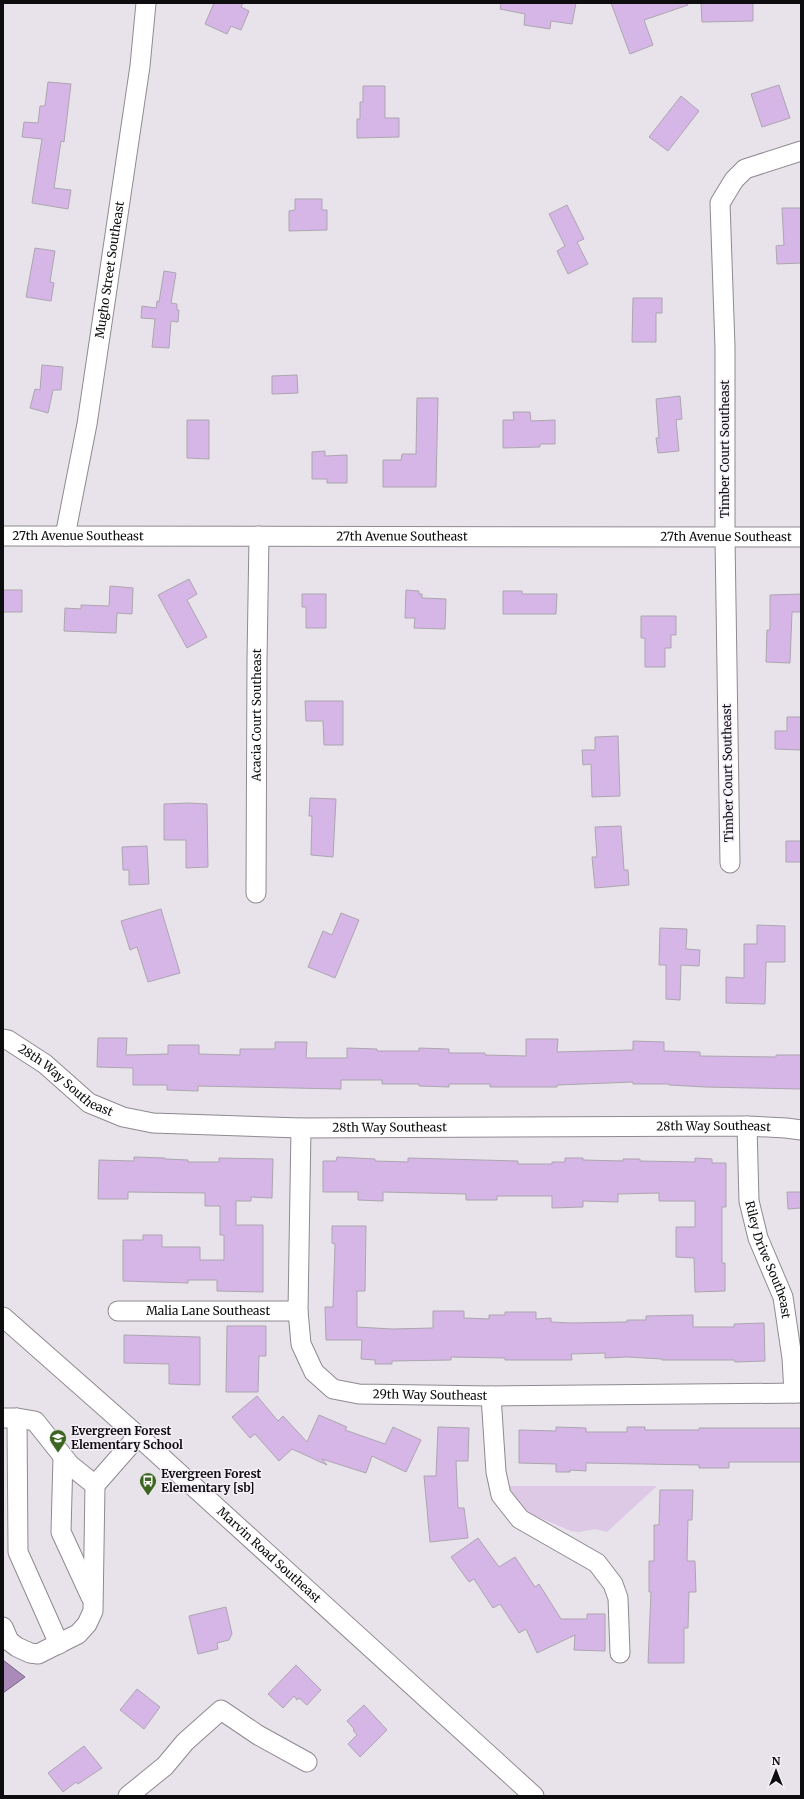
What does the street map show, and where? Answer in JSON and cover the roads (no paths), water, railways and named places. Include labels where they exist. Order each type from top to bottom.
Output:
[{"type":"street","name":"Mugho Street Southeast","points":[[65,536],[87,424],[140,66],[146,3]]},
{"type":"street","name":"Timber Court Southeast","points":[[730,863],[725,537],[725,347],[720,203],[734,180],[745,169],[801,151]]},
{"type":"street","name":"27th Avenue Southeast","points":[[3,536],[801,537]]},
{"type":"street","name":"Acacia Court Southeast","points":[[256,893],[257,660],[260,536]]},
{"type":"street","name":"28th Way Southeast","points":[[3,1039],[8,1040],[45,1064],[89,1103],[123,1117],[153,1123],[301,1128],[747,1126],[801,1130]]},
{"type":"street","name":"Riley Drive Southeast","points":[[747,1126],[749,1201],[758,1238],[783,1297],[798,1393]]},
{"type":"street","name":"29th Way Southeast","points":[[301,1128],[298,1311],[301,1344],[314,1372],[333,1389],[359,1394],[491,1396],[798,1393]]},
{"type":"street","name":"Malia Lane Southeast","points":[[118,1311],[298,1311]]},
{"type":"street","name":"Marvin Road Southeast","points":[[3,1316],[138,1436],[534,1796]]},
{"type":"street","points":[[491,1396],[496,1472],[501,1495],[520,1520],[596,1562],[614,1584],[618,1598],[620,1653]]},
{"type":"street","points":[[59,1644],[18,1552],[10,1418],[34,1421],[70,1465],[95,1485]]},
{"type":"street","points":[[3,1627],[9,1641],[17,1647],[30,1653],[38,1654],[78,1634],[87,1624],[93,1611],[95,1485],[138,1436]]},
{"type":"street","points":[[63,1457],[62,1532],[93,1602]]},
{"type":"street","points":[[128,1796],[165,1766],[185,1742],[221,1710],[258,1735],[308,1762]]},
{"type":"place","name":"Evergreen Forest Elementary School","points":[[58,1453]]},
{"type":"place","name":"Evergreen Forest Elementary [sb]","points":[[148,1496]]}]
